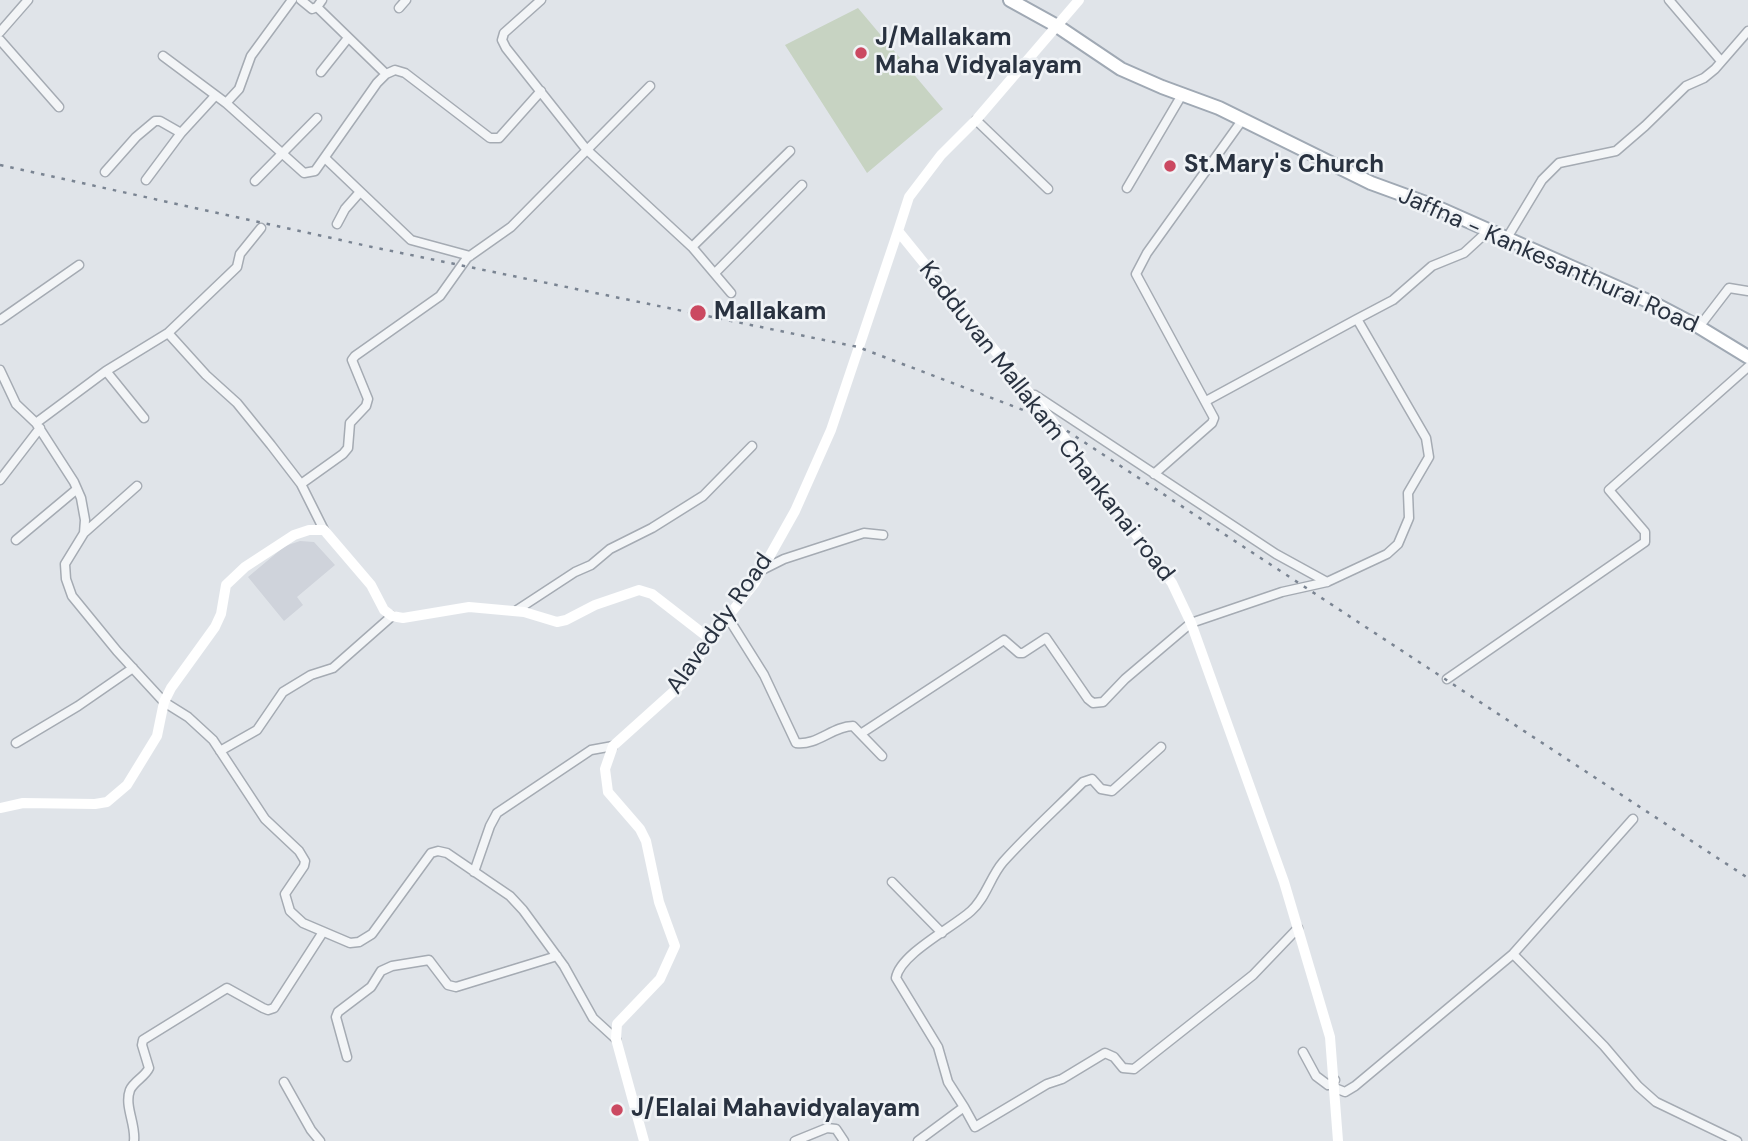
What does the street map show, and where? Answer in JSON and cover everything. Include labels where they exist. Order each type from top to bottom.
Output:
[{"type":"main road","name":"Jaffna - Kankesanthurai Road","points":[[1010,0],[1057,26],[1121,69],[1243,119],[1371,183],[1434,206],[1657,304],[1748,357]]},
{"type":"street","points":[[0,33],[28,0]]},
{"type":"street","points":[[226,103],[239,89],[251,56],[292,0]]},
{"type":"street","points":[[302,0],[312,9],[319,4],[348,38],[386,74]]},
{"type":"street","points":[[399,8],[406,0]]},
{"type":"street","points":[[541,0],[505,33],[502,40],[506,48],[586,149],[692,247],[732,293]]},
{"type":"street","points":[[898,231],[909,197],[941,155],[976,120],[1079,0]]},
{"type":"street","points":[[1669,0],[1721,61]]},
{"type":"street","points":[[1507,238],[1542,180],[1559,163],[1616,151],[1659,113],[1679,91],[1704,79],[1715,69],[1748,31]]},
{"type":"street","points":[[321,72],[348,38]]},
{"type":"street","points":[[0,40],[59,107]]},
{"type":"street","points":[[163,56],[226,103],[304,173],[315,170],[326,159],[377,83],[386,74],[396,70],[405,73],[490,138],[499,138],[541,91]]},
{"type":"street","points":[[301,484],[348,448],[350,423],[366,406],[368,399],[352,360],[440,296],[470,256],[511,227],[650,86]]},
{"type":"street","points":[[1127,188],[1183,93]]},
{"type":"street","points":[[146,180],[181,134],[215,96]]},
{"type":"street","points":[[255,181],[317,118]]},
{"type":"street","points":[[1154,474],[1212,423],[1214,418],[1136,274],[1147,253],[1243,119]]},
{"type":"street","points":[[976,120],[1048,189]]},
{"type":"street","points":[[105,172],[155,121],[160,121],[181,134]]},
{"type":"street","points":[[692,247],[790,151]]},
{"type":"street","points":[[326,159],[411,240],[470,256]]},
{"type":"street","points":[[715,273],[802,184]]},
{"type":"street","points":[[337,224],[345,209],[360,192]]},
{"type":"street","points":[[0,480],[38,426],[106,372],[168,333],[237,267],[240,254],[261,228]]},
{"type":"street","points":[[1206,401],[1394,300],[1432,266],[1464,253],[1489,230]]},
{"type":"street","name":"Kadduvan Mallakam Chankanai road","points":[[898,231],[1026,389],[1172,583],[1191,623],[1284,881],[1298,928],[1330,1037],[1338,1141]]},
{"type":"street","name":"Alaveddy Road","points":[[613,746],[682,684],[709,639],[762,570],[795,511],[831,430],[898,231]]},
{"type":"street","points":[[0,320],[79,265]]},
{"type":"street","points":[[1699,327],[1729,288],[1748,291]]},
{"type":"street","points":[[862,733],[1004,640],[1019,653],[1023,653],[1046,638],[1088,699],[1093,703],[1102,702],[1191,623],[1282,592],[1327,582],[1387,554],[1398,544],[1409,518],[1408,493],[1430,457],[1426,438],[1357,319]]},
{"type":"street","points":[[168,333],[237,404],[301,484],[324,530],[370,585],[384,610],[392,616],[404,618],[469,607],[517,610],[557,622],[639,590],[652,594],[709,639]]},
{"type":"street","points":[[1447,679],[1644,542],[1645,532],[1609,490],[1748,367]]},
{"type":"street","points":[[0,370],[16,404],[38,426],[77,489],[85,520],[84,533]]},
{"type":"street","points":[[106,372],[144,418]]},
{"type":"street","points":[[1026,389],[1276,554],[1327,582]]},
{"type":"street","points":[[517,610],[575,572],[591,565],[610,549],[652,528],[703,496],[752,446]]},
{"type":"street","points":[[137,486],[84,533],[65,564],[66,579],[72,596],[164,702],[203,728],[265,819],[304,858],[304,866],[285,894],[290,911],[303,923],[323,932],[350,943],[359,942],[372,934],[431,853],[447,853],[510,896],[557,956],[593,1018],[616,1039]]},
{"type":"street","points":[[16,540],[77,489]]},
{"type":"street","points":[[0,808],[23,803],[107,802],[127,785],[157,736],[164,702],[171,688],[215,627],[226,585],[245,566],[294,535],[309,530],[324,530]]},
{"type":"street","points":[[762,570],[784,559],[864,533],[883,535]]},
{"type":"street","points":[[220,751],[257,730],[283,691],[311,675],[333,668],[392,616]]},
{"type":"street","points":[[727,616],[764,676],[796,743],[810,742],[846,726],[853,726],[882,756]]},
{"type":"street","points":[[16,743],[78,706],[133,668]]},
{"type":"street","points":[[474,872],[497,813],[590,750],[613,746],[605,769],[608,792],[644,835],[659,902],[675,946],[660,979],[617,1024],[616,1039],[643,1141]]},
{"type":"street","points":[[1161,747],[1112,791],[1101,789],[1092,779],[1083,782],[1001,864],[981,900],[971,911],[898,969],[896,978],[938,1047],[948,1082],[975,1127],[1105,1053],[1114,1057],[1123,1068],[1134,1069],[1254,975],[1298,928]]},
{"type":"street","points":[[1303,1052],[1321,1081],[1328,1085],[1335,1084],[1345,1092],[1354,1086],[1513,954],[1633,819]]},
{"type":"street","points":[[892,882],[942,933]]},
{"type":"street","points":[[134,1141],[135,1132],[127,1099],[132,1086],[148,1071],[143,1040],[227,988],[263,1008],[268,1010],[274,1007],[323,932]]},
{"type":"street","points":[[1513,954],[1604,1046],[1638,1086],[1656,1101],[1737,1141]]},
{"type":"street","points":[[347,1057],[336,1017],[338,1012],[371,987],[381,971],[392,966],[429,960],[448,985],[456,986],[557,956]]},
{"type":"street","points":[[284,1082],[320,1141]]},
{"type":"street","points":[[918,1141],[964,1107]]},
{"type":"street","points":[[794,1141],[827,1128],[836,1129],[844,1141]]},
{"type":"shaded area","points":[[300,541],[314,542],[335,565],[297,597],[303,605],[284,621],[248,577],[285,546]]},
{"type":"green space","points":[[858,8],[943,109],[867,173],[785,45]]},
{"type":"railway","points":[[0,165],[372,247],[858,347],[1052,421],[1748,878]]},
{"type":"place","name":"J/Mallakam Maha Vidyalayam","points":[[861,53]]},
{"type":"place","name":"St.Mary's Church","points":[[1170,166]]},
{"type":"place","name":"Mallakam","points":[[698,313]]},
{"type":"place","name":"J/Elalai Mahavidyalayam","points":[[617,1110]]}]
